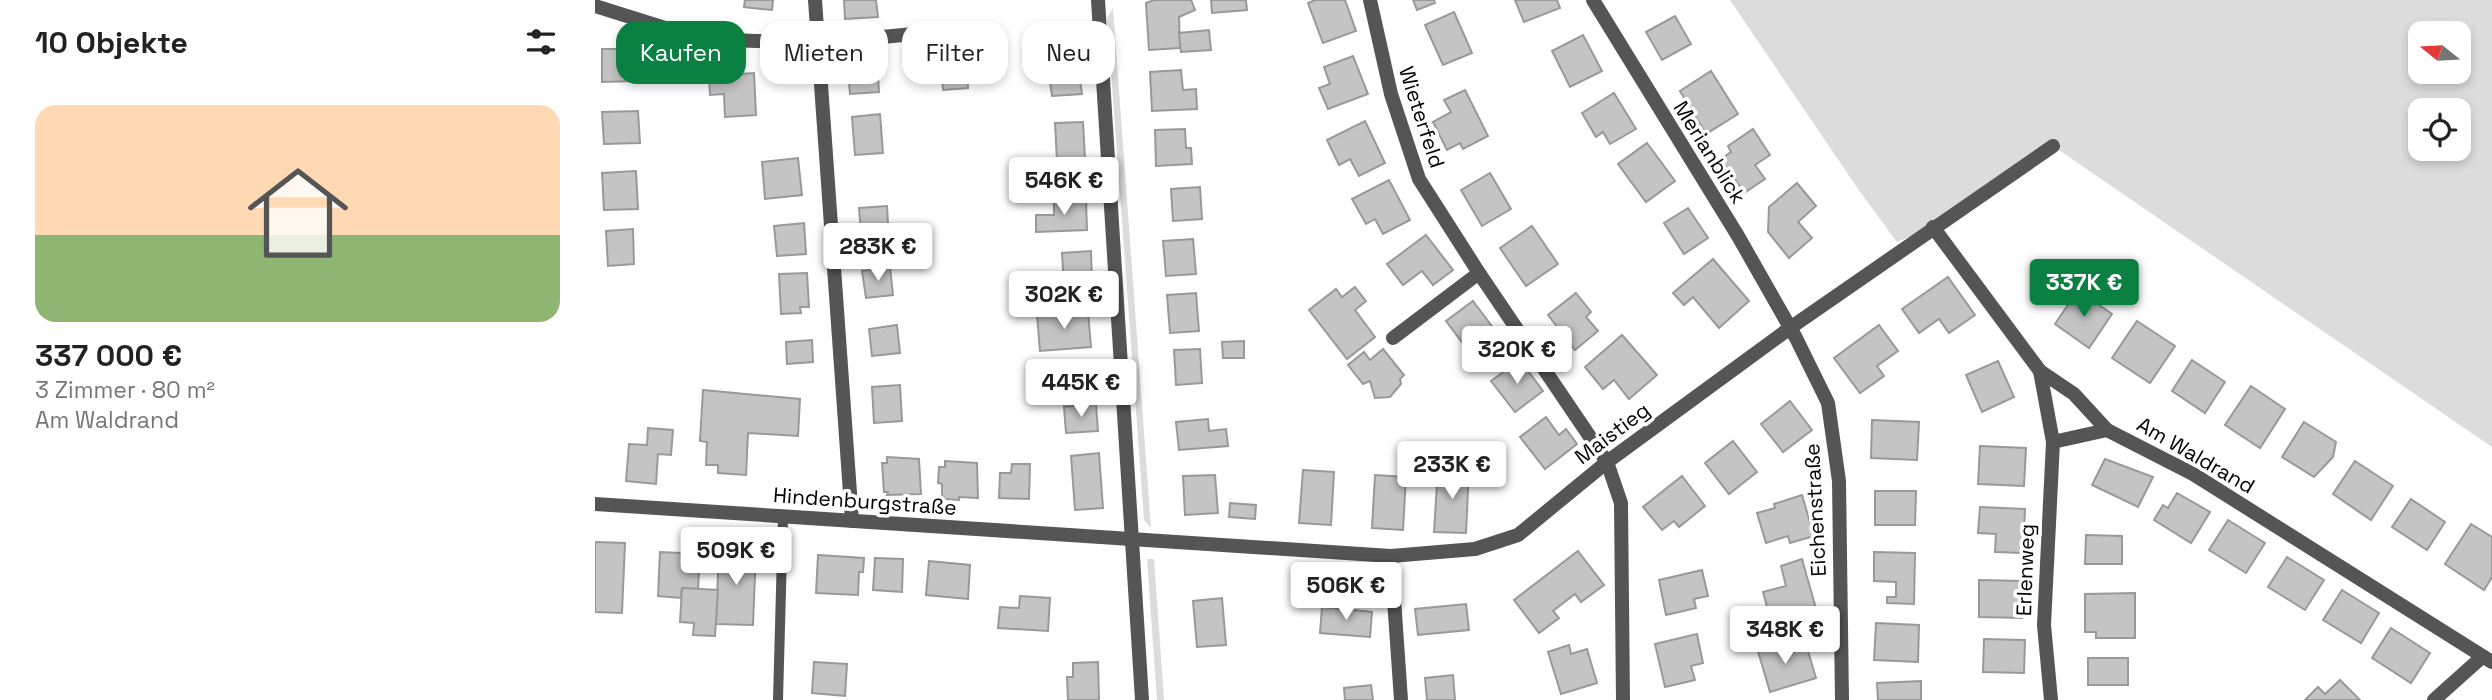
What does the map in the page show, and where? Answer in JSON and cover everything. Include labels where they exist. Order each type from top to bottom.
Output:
[{"type":"street","points":[[815,0],[816,21]]},
{"type":"street","points":[[1098,0],[1142,700]]},
{"type":"street","name":"Wieterfeld","points":[[1370,0],[1391,94],[1419,179],[1607,462],[1621,503],[1623,700]]},
{"type":"street","name":"Merianblick","points":[[1593,0],[1738,236],[1790,328]]},
{"type":"street","points":[[595,6],[699,39],[760,41]]},
{"type":"street","points":[[821,84],[852,521]]},
{"type":"street","name":"Maistieg","points":[[1133,541],[1391,556],[1475,549],[1518,535],[1607,462],[1790,328],[2053,146]]},
{"type":"street","name":"Am Waldrand","points":[[1933,227],[2040,371],[2074,394],[2107,429],[2193,474],[2487,660]]},
{"type":"street","points":[[1393,338],[1479,273]]},
{"type":"street","name":"Eichenstraße","points":[[1790,328],[1828,403],[1839,481],[1842,700]]},
{"type":"street","name":"Erlenweg","points":[[2040,371],[2053,442],[2044,625],[2051,700]]},
{"type":"street","points":[[2053,442],[2107,429]]},
{"type":"street","name":"Hindenburgstraße","points":[[595,504],[1133,541]]},
{"type":"street","points":[[1391,556],[1401,700]]},
{"type":"street","points":[[2434,700],[2487,660]]},
{"type":"lane","points":[[778,700],[783,517]]},
{"type":"shaded area","points":[[1730,0],[2492,0],[2492,447],[2053,146],[1933,227],[1897,242]]},
{"type":"shaded area","points":[[1113,8],[1114,21],[1107,21]]},
{"type":"shaded area","points":[[1115,35],[1151,528],[1144,520],[1112,84],[1115,84]]},
{"type":"shaded area","points":[[1147,559],[1154,559],[1164,700],[1157,700]]},
{"type":"building","points":[[745,0],[773,0],[772,10],[744,7]]},
{"type":"building","points":[[844,0],[876,0],[878,17],[845,19]]},
{"type":"building","points":[[1154,0],[1191,0],[1195,10],[1179,17],[1180,48],[1149,50],[1146,3]]},
{"type":"building","points":[[1211,0],[1246,0],[1247,10],[1212,13]]},
{"type":"building","points":[[1315,0],[1345,0],[1356,31],[1323,43],[1308,3]]},
{"type":"building","points":[[1413,0],[1434,0],[1435,3],[1417,10]]},
{"type":"building","points":[[1515,0],[1557,0],[1560,8],[1524,22]]},
{"type":"building","points":[[1454,12],[1472,53],[1443,65],[1425,25]]},
{"type":"building","points":[[1675,16],[1691,44],[1662,60],[1646,32]]},
{"type":"building","points":[[1209,30],[1211,50],[1181,52],[1179,33]]},
{"type":"building","points":[[1583,35],[1602,71],[1570,87],[1552,51]]},
{"type":"building","points":[[602,49],[616,49],[616,82],[602,82]]},
{"type":"building","points":[[1353,56],[1368,94],[1328,109],[1319,88],[1330,84],[1324,67]]},
{"type":"building","points":[[1181,70],[1183,90],[1196,89],[1197,109],[1152,111],[1150,72]]},
{"type":"building","points":[[1711,71],[1738,114],[1706,134],[1680,91]]},
{"type":"building","points":[[754,73],[756,115],[725,117],[724,94],[710,95],[709,84],[746,84],[746,74]]},
{"type":"building","points":[[849,84],[879,84],[879,92],[850,94]]},
{"type":"building","points":[[943,84],[968,84],[968,88],[943,90]]},
{"type":"building","points":[[1050,84],[1081,84],[1082,94],[1052,96]]},
{"type":"building","points":[[1465,90],[1488,136],[1463,149],[1460,143],[1447,150],[1433,122],[1451,112],[1444,100]]},
{"type":"building","points":[[1614,93],[1636,129],[1610,144],[1603,132],[1596,137],[1582,113]]},
{"type":"building","points":[[638,111],[640,143],[604,144],[602,112]]},
{"type":"building","points":[[880,114],[883,153],[855,155],[852,117]]},
{"type":"building","points":[[1365,121],[1385,163],[1359,176],[1350,159],[1339,165],[1327,140]]},
{"type":"building","points":[[1083,122],[1086,178],[1058,179],[1055,123]]},
{"type":"building","points":[[1185,129],[1186,148],[1191,148],[1192,164],[1156,166],[1155,130]]},
{"type":"building","points":[[1753,129],[1770,155],[1755,165],[1765,179],[1744,193],[1721,159],[1731,152],[1728,146]]},
{"type":"building","points":[[1647,143],[1675,181],[1646,202],[1618,164]]},
{"type":"building","points":[[798,158],[802,195],[765,199],[762,162]]},
{"type":"building","points":[[636,171],[638,209],[604,210],[602,173]]},
{"type":"building","points":[[1490,173],[1511,209],[1482,226],[1461,190]]},
{"type":"building","points":[[1389,180],[1410,220],[1383,234],[1375,219],[1366,224],[1352,199]]},
{"type":"building","points":[[1797,183],[1816,206],[1798,222],[1812,238],[1789,258],[1768,232],[1769,207]]},
{"type":"building","points":[[1200,187],[1202,219],[1173,221],[1171,189]]},
{"type":"building","points":[[1086,200],[1087,230],[1036,232],[1036,215],[1054,215],[1054,201]]},
{"type":"building","points":[[887,206],[889,242],[862,244],[859,208]]},
{"type":"building","points":[[1688,208],[1708,238],[1684,254],[1664,223]]},
{"type":"building","points":[[804,223],[806,254],[777,256],[774,226]]},
{"type":"building","points":[[1532,226],[1558,264],[1526,286],[1500,248]]},
{"type":"building","points":[[633,229],[634,264],[608,266],[606,231]]},
{"type":"building","points":[[1426,235],[1453,270],[1433,285],[1422,271],[1403,285],[1387,264]]},
{"type":"building","points":[[1193,239],[1196,274],[1166,276],[1163,241]]},
{"type":"building","points":[[1091,251],[1092,286],[1064,288],[1062,253]]},
{"type":"building","points":[[1713,259],[1749,301],[1719,328],[1693,297],[1684,305],[1673,293]]},
{"type":"building","points":[[890,268],[893,295],[866,298],[862,271]]},
{"type":"building","points":[[807,273],[809,307],[800,307],[801,313],[781,314],[779,274]]},
{"type":"building","points":[[1948,277],[1975,315],[1949,333],[1939,319],[1919,333],[1902,309]]},
{"type":"building","points":[[1355,287],[1366,301],[1355,310],[1375,337],[1347,359],[1309,310],[1336,289],[1342,297]]},
{"type":"building","points":[[2078,290],[2112,314],[2089,348],[2055,324]]},
{"type":"building","points":[[1196,293],[1199,331],[1170,333],[1167,295]]},
{"type":"building","points":[[1576,293],[1591,312],[1586,317],[1598,331],[1575,350],[1548,315]]},
{"type":"building","points":[[1473,301],[1500,337],[1473,357],[1446,321]]},
{"type":"building","points":[[1088,311],[1091,347],[1040,351],[1037,315]]},
{"type":"building","points":[[2137,321],[2175,346],[2150,383],[2112,358]]},
{"type":"building","points":[[897,325],[900,353],[872,356],[869,329]]},
{"type":"building","points":[[1879,325],[1898,351],[1877,366],[1884,376],[1860,393],[1834,358]]},
{"type":"building","points":[[1622,335],[1657,375],[1629,399],[1614,380],[1603,389],[1585,367]]},
{"type":"building","points":[[812,340],[813,362],[787,364],[786,342]]},
{"type":"building","points":[[1244,341],[1244,358],[1223,358],[1222,342]]},
{"type":"building","points":[[1200,349],[1202,383],[1176,385],[1174,350]]},
{"type":"building","points":[[1383,349],[1404,375],[1400,379],[1401,384],[1390,397],[1375,398],[1370,381],[1363,384],[1348,365],[1364,352],[1370,360]]},
{"type":"building","points":[[1520,360],[1543,391],[1515,412],[1491,381]]},
{"type":"building","points":[[2192,360],[2225,382],[2205,413],[2172,391]]},
{"type":"building","points":[[1998,361],[2014,397],[1982,412],[1966,375]]},
{"type":"building","points":[[1099,374],[1101,389],[1095,390],[1096,404],[1064,407],[1062,377]]},
{"type":"building","points":[[900,385],[902,421],[874,423],[872,387]]},
{"type":"building","points":[[2251,386],[2285,409],[2260,448],[2225,425]]},
{"type":"building","points":[[703,390],[800,399],[798,436],[748,433],[746,475],[718,473],[718,465],[706,465],[707,442],[700,441]]},
{"type":"building","points":[[1790,401],[1812,430],[1783,452],[1761,424]]},
{"type":"building","points":[[1096,404],[1098,431],[1066,433],[1064,407]]},
{"type":"building","points":[[1546,417],[1559,435],[1566,429],[1577,444],[1545,469],[1520,437]]},
{"type":"building","points":[[1208,419],[1209,431],[1226,429],[1228,446],[1179,450],[1176,422]]},
{"type":"building","points":[[1872,420],[1919,422],[1917,460],[1871,458]]},
{"type":"building","points":[[2304,422],[2336,442],[2333,457],[2314,477],[2282,457]]},
{"type":"building","points":[[648,428],[673,430],[671,455],[658,454],[656,484],[626,481],[629,444],[647,445]]},
{"type":"building","points":[[1733,441],[1757,472],[1729,494],[1705,463]]},
{"type":"building","points":[[1980,446],[2026,448],[2024,486],[1978,484]]},
{"type":"building","points":[[1099,453],[1103,508],[1075,510],[1071,456]]},
{"type":"building","points":[[887,457],[919,459],[921,494],[887,495],[888,492],[884,492],[882,463],[887,463]]},
{"type":"building","points":[[2105,459],[2153,477],[2138,507],[2092,485]]},
{"type":"building","points":[[945,461],[977,463],[978,498],[945,499],[942,495],[942,484],[938,483],[939,467],[945,467]]},
{"type":"building","points":[[2355,461],[2393,486],[2371,520],[2333,494]]},
{"type":"building","points":[[1012,464],[1030,464],[1029,499],[999,498],[1000,473],[1011,473]]},
{"type":"building","points":[[1438,468],[1469,469],[1466,533],[1434,532]]},
{"type":"building","points":[[1303,470],[1334,472],[1331,525],[1299,523]]},
{"type":"building","points":[[1215,475],[1218,513],[1185,515],[1183,476]]},
{"type":"building","points":[[1375,475],[1406,477],[1403,530],[1372,528]]},
{"type":"building","points":[[1682,476],[1705,506],[1679,527],[1674,521],[1662,530],[1643,507]]},
{"type":"building","points":[[1875,491],[1916,491],[1915,525],[1875,525]]},
{"type":"building","points":[[2177,493],[2210,512],[2191,543],[2154,520],[2163,505],[2168,508]]},
{"type":"building","points":[[1802,495],[1814,536],[1790,543],[1788,536],[1766,543],[1757,513]]},
{"type":"building","points":[[2411,499],[2445,522],[2427,550],[2392,527]]},
{"type":"building","points":[[1230,503],[1256,505],[1255,519],[1229,517]]},
{"type":"building","points":[[1980,507],[2025,509],[2023,553],[1995,552],[1996,534],[1978,533]]},
{"type":"building","points":[[2228,520],[2265,543],[2246,573],[2209,550]]},
{"type":"building","points":[[2471,524],[2492,537],[2492,577],[2484,590],[2445,564]]},
{"type":"building","points":[[2086,535],[2122,536],[2122,564],[2085,564]]},
{"type":"building","points":[[595,542],[625,543],[622,613],[595,612]]},
{"type":"building","points":[[719,549],[756,550],[753,625],[716,624]]},
{"type":"building","points":[[1578,551],[1604,585],[1581,602],[1575,594],[1553,611],[1559,618],[1539,633],[1514,600]]},
{"type":"building","points":[[660,552],[700,554],[698,589],[682,588],[681,598],[658,596]]},
{"type":"building","points":[[1874,552],[1915,553],[1914,604],[1887,603],[1887,597],[1896,597],[1896,582],[1874,581]]},
{"type":"building","points":[[818,555],[864,558],[863,572],[859,572],[858,595],[816,593]]},
{"type":"building","points":[[2287,557],[2324,580],[2305,610],[2268,587]]},
{"type":"building","points":[[875,558],[903,559],[902,592],[873,590]]},
{"type":"building","points":[[1802,559],[1817,612],[1772,625],[1763,592],[1786,586],[1781,566]]},
{"type":"building","points":[[929,561],[970,565],[968,599],[926,595]]},
{"type":"building","points":[[1702,570],[1708,596],[1694,599],[1696,608],[1666,615],[1659,580]]},
{"type":"building","points":[[1979,580],[2022,581],[2022,618],[1979,617]]},
{"type":"building","points":[[682,588],[718,590],[715,636],[693,635],[694,623],[680,622]]},
{"type":"building","points":[[2342,590],[2379,613],[2361,643],[2323,620]]},
{"type":"building","points":[[2135,593],[2135,638],[2096,638],[2096,632],[2085,632],[2085,594]]},
{"type":"building","points":[[1020,596],[1050,598],[1048,631],[998,628],[1000,607],[1019,608]]},
{"type":"building","points":[[1222,598],[1226,645],[1197,647],[1193,601]]},
{"type":"building","points":[[1466,604],[1469,630],[1418,635],[1415,609]]},
{"type":"building","points":[[1322,607],[1372,612],[1370,637],[1320,633]]},
{"type":"building","points":[[1876,623],[1919,625],[1918,662],[1874,660]]},
{"type":"building","points":[[2391,628],[2430,653],[2411,683],[2372,658]]},
{"type":"building","points":[[1697,634],[1703,663],[1691,666],[1695,680],[1665,687],[1655,644]]},
{"type":"building","points":[[1984,639],[2025,640],[2024,673],[1983,672]]},
{"type":"building","points":[[1781,641],[1786,654],[1807,648],[1816,678],[1770,692],[1757,648]]},
{"type":"building","points":[[1569,645],[1571,654],[1587,649],[1597,683],[1561,694],[1548,652]]},
{"type":"building","points":[[2088,658],[2128,658],[2128,685],[2088,685]]},
{"type":"building","points":[[814,662],[847,664],[845,696],[812,693]]},
{"type":"building","points":[[1098,662],[1099,700],[1068,700],[1067,677],[1073,677],[1073,663]]},
{"type":"building","points":[[1453,675],[1455,700],[1427,700],[1425,678]]},
{"type":"building","points":[[2340,680],[2360,700],[2305,700],[2318,687],[2325,694]]},
{"type":"building","points":[[1921,681],[1921,700],[1878,700],[1877,683]]},
{"type":"building","points":[[1371,685],[1373,700],[1345,700],[1344,688]]}]
